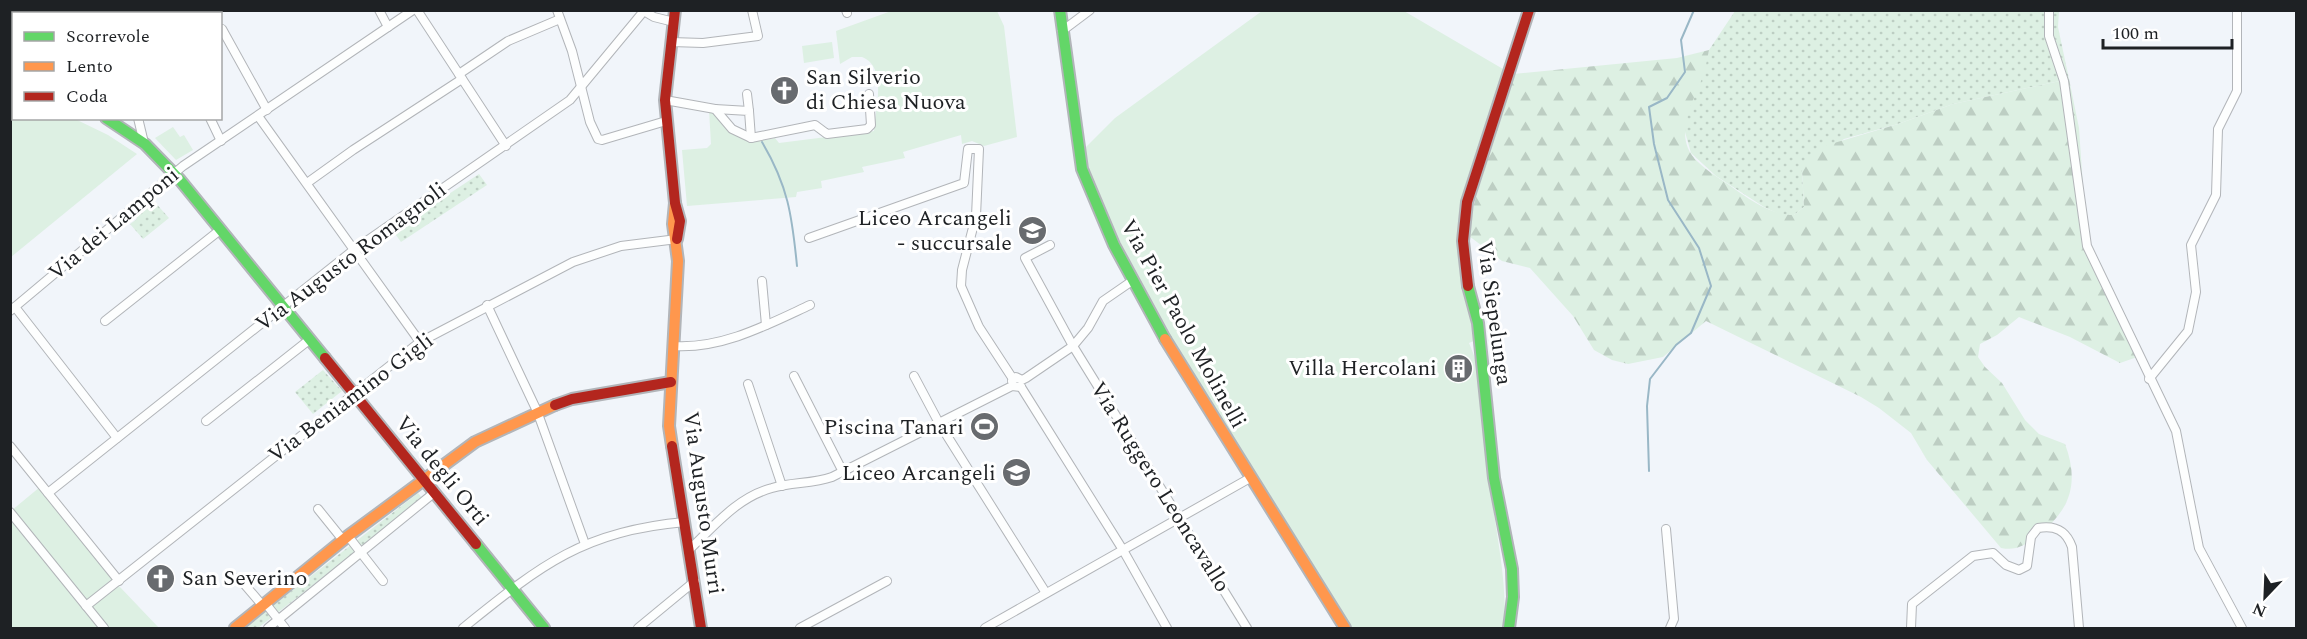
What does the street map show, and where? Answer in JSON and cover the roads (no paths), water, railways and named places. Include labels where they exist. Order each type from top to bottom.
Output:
[{"type":"street","points":[[379,10],[388,27]]},
{"type":"street","points":[[415,10],[506,146]]},
{"type":"street","name":"Via dei Lamponi","points":[[13,309],[174,174],[415,10]]},
{"type":"street","points":[[671,42],[703,43],[758,36],[752,10]]},
{"type":"street","name":"Via Pier Paolo Molinelli","points":[[1060,10],[1082,169],[1132,281],[1250,478],[1345,628]]},
{"type":"street","points":[[1062,32],[1090,10]]},
{"type":"street","name":"Via Siepelunga","points":[[1509,628],[1513,597],[1512,569],[1494,478],[1478,323],[1468,286],[1463,241],[1467,202],[1528,10]]},
{"type":"street","points":[[2049,10],[2049,36],[2064,81],[2087,246],[2105,288],[2128,326],[2149,379],[2176,431],[2199,548],[2242,628]]},
{"type":"street","points":[[2149,379],[2188,331],[2196,292],[2191,245],[2216,195],[2218,129],[2237,91],[2237,10]]},
{"type":"street","name":"Via Augusto Murri","points":[[643,11],[654,17],[674,16],[665,100],[675,203],[680,212],[681,228],[677,239],[669,426],[701,628]]},
{"type":"street","name":"Via Augusto Romagnoli","points":[[48,493],[355,249],[506,146],[582,87],[643,11]]},
{"type":"street","points":[[307,183],[508,41],[559,15],[582,87],[590,122],[598,139],[602,140],[666,121]]},
{"type":"street","points":[[222,29],[267,110]]},
{"type":"street","points":[[747,94],[751,138]]},
{"type":"street","points":[[715,109],[732,129],[751,138],[815,125],[826,134],[867,129],[871,125],[869,94]]},
{"type":"street","points":[[665,100],[715,109],[749,111]]},
{"type":"street","points":[[258,116],[420,342]]},
{"type":"street","name":"Via degli Orti","points":[[109,120],[145,144],[174,174],[544,628]]},
{"type":"street","points":[[139,120],[145,144]]},
{"type":"street","points":[[211,120],[221,141]]},
{"type":"street","points":[[809,238],[964,183],[968,148],[979,149],[975,216],[962,270],[961,286],[978,327],[1017,383],[1123,550],[1167,628]]},
{"type":"street","points":[[105,321],[220,230]]},
{"type":"street","name":"Via Beniamino Gigli","points":[[86,606],[352,392],[420,342],[487,305],[597,252],[677,239]]},
{"type":"street","name":"Via Ruggero Leoncavallo","points":[[1050,245],[1024,258],[1073,346],[1247,628]]},
{"type":"street","points":[[762,281],[766,325]]},
{"type":"street","points":[[690,549],[743,500],[783,486],[819,482],[843,472],[1017,383],[1073,346],[1084,334],[1103,301],[1132,281]]},
{"type":"street","points":[[487,305],[537,411],[585,544]]},
{"type":"street","points":[[674,346],[694,347],[720,342],[810,305]]},
{"type":"street","points":[[13,309],[117,438]]},
{"type":"street","points":[[206,421],[309,340]]},
{"type":"street","points":[[794,376],[843,472]]},
{"type":"street","points":[[914,376],[939,423],[1046,593]]},
{"type":"street","points":[[235,628],[345,538],[475,442],[537,411],[592,394],[671,382]]},
{"type":"street","points":[[748,384],[783,486]]},
{"type":"street","points":[[10,446],[119,581]]},
{"type":"street","points":[[985,628],[1180,520],[1250,478]]},
{"type":"street","points":[[268,628],[435,492]]},
{"type":"street","points":[[318,509],[345,538],[362,552],[383,581]]},
{"type":"street","points":[[10,512],[104,628]]},
{"type":"street","points":[[463,628],[550,561],[585,544],[634,530],[685,522]]},
{"type":"street","points":[[1911,628],[1912,604],[1973,556],[1993,553],[2006,564],[2019,570],[2027,566],[2031,537],[2037,528],[2050,526],[2064,533],[2072,547],[2079,628]]},
{"type":"street","points":[[1666,529],[1674,619],[1670,628]]},
{"type":"street","points":[[239,578],[285,628]]},
{"type":"street","points":[[638,628],[695,581]]},
{"type":"street","points":[[800,628],[887,581]]},
{"type":"waterway","points":[[1649,471],[1647,406],[1650,379],[1676,345],[1691,333],[1711,286],[1699,248],[1668,200],[1654,144],[1649,107],[1667,98],[1685,72],[1681,40],[1694,10]]},
{"type":"waterway","points":[[762,142],[778,173],[787,201],[797,266]]},
{"type":"place","name":"San Silverio di Chiesa Nuova","points":[[785,90]]},
{"type":"place","name":"Liceo Arcangeli - succursale","points":[[1033,231]]},
{"type":"place","name":"Villa Hercolani","points":[[1458,368]]},
{"type":"place","name":"Piscina Tanari","points":[[985,427]]},
{"type":"place","name":"Liceo Arcangeli","points":[[1017,473]]},
{"type":"place","name":"San Severino","points":[[161,578]]}]
